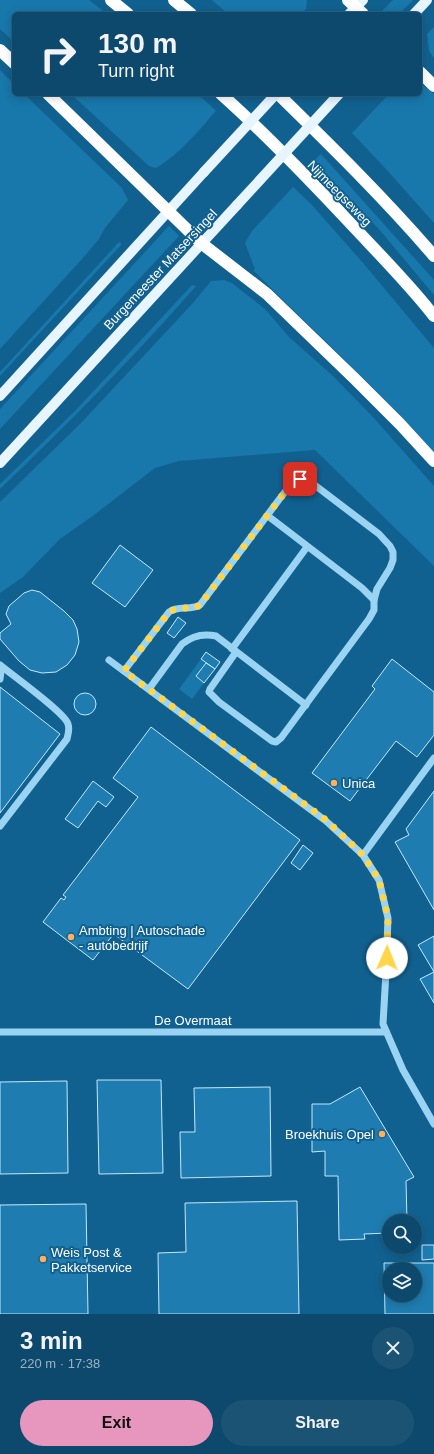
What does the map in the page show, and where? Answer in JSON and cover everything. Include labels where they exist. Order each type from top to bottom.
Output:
[{"type":"highway","points":[[111,0],[126,12]]},
{"type":"highway","points":[[174,0],[188,12]]},
{"type":"highway","points":[[0,50],[12,61]]},
{"type":"highway","points":[[422,74],[434,86]]},
{"type":"highway","points":[[50,96],[202,242],[267,294],[361,384],[434,461]]},
{"type":"highway","name":"Nijmeegseweg","points":[[223,96],[247,117],[323,194],[416,293],[434,316]]},
{"type":"highway","name":"Nijmeegseweg","points":[[279,96],[353,167],[434,256]]},
{"type":"main road","points":[[416,12],[427,0]]},
{"type":"main road","points":[[0,396],[275,96]]},
{"type":"main road","name":"Burgemeester Matsersingel","points":[[0,463],[337,96]]},
{"type":"street","points":[[124,671],[169,612],[176,608],[195,608],[200,605],[290,487],[300,479],[304,478],[379,534],[390,546],[393,552],[393,560],[390,568],[377,589],[374,600],[374,610],[369,619],[306,705],[281,738],[276,742],[272,741],[211,696],[210,689],[234,650],[307,547]]},
{"type":"street","points":[[268,516],[362,588],[374,600]]},
{"type":"street","points":[[149,689],[177,650],[188,639],[195,636],[210,634],[216,636],[306,705]]},
{"type":"street","points":[[109,660],[326,820],[363,855],[379,880],[388,918],[383,1024],[403,1070],[434,1124]]},
{"type":"street","points":[[0,667],[0,679]]},
{"type":"street","points":[[0,667],[65,718],[68,724],[69,732],[67,739],[0,826]]},
{"type":"street","points":[[363,855],[434,758]]},
{"type":"street","name":"De Overmaat","points":[[0,1032],[386,1032]]},
{"type":"shaded area","points":[[0,0],[89,0],[104,12],[12,12],[12,40],[0,29]]},
{"type":"shaded area","points":[[212,0],[307,0],[306,9],[303,12],[226,12]]},
{"type":"shaded area","points":[[393,0],[413,0],[401,12],[381,12]]},
{"type":"shaded area","points":[[434,27],[434,58],[429,51],[427,34]]},
{"type":"shaded area","points":[[0,70],[12,82],[12,96],[26,96],[122,188],[128,200],[82,259],[0,349]]},
{"type":"shaded area","points":[[422,85],[434,94],[434,223],[386,169],[352,133],[387,96],[422,96]]},
{"type":"shaded area","points":[[73,96],[200,96],[216,111],[173,156],[156,168],[149,166]]},
{"type":"shaded area","points":[[321,154],[434,280],[434,295],[378,228],[311,163]]},
{"type":"shaded area","points":[[293,187],[311,204],[364,264],[434,348],[434,452],[368,382],[253,270],[255,269],[245,243],[252,231]]},
{"type":"shaded area","points":[[169,226],[179,236],[0,429],[0,409]]},
{"type":"shaded area","points":[[119,242],[121,245],[0,376],[0,372]]},
{"type":"shaded area","points":[[224,280],[232,283],[265,309],[289,337],[332,375],[373,417],[434,486],[434,566],[315,450],[179,461],[155,468],[60,539],[23,577],[0,593],[0,502],[81,423],[193,303],[211,281]]},
{"type":"shaded area","points":[[192,285],[196,286],[125,364],[51,440],[0,489],[0,484],[76,410]]},
{"type":"shaded area","points":[[201,659],[206,663],[196,676],[204,683],[192,699],[179,689]]},
{"type":"building","points":[[120,545],[153,570],[125,607],[92,583]]},
{"type":"building","points":[[32,590],[40,592],[64,611],[73,620],[77,629],[79,642],[75,655],[67,665],[56,672],[42,673],[30,670],[19,661],[0,639],[0,633],[11,624],[6,614],[9,606],[24,593]]},
{"type":"building","points":[[178,617],[186,623],[174,638],[167,633]]},
{"type":"building","points":[[206,652],[220,662],[215,669],[201,659]]},
{"type":"building","points":[[392,659],[434,692],[434,735],[417,757],[396,741],[350,801],[312,773],[375,689],[372,686]]},
{"type":"building","points":[[206,663],[215,669],[204,683],[196,676]]},
{"type":"building","points":[[0,687],[60,734],[0,813]]},
{"type":"building","points":[[85,693],[93,696],[96,704],[93,712],[85,715],[77,712],[74,704],[77,696]]},
{"type":"building","points":[[151,727],[300,840],[188,989],[111,932],[110,934],[112,936],[93,960],[43,922],[61,898],[64,900],[66,897],[63,895],[138,797],[113,778]]},
{"type":"building","points":[[93,781],[114,797],[106,807],[98,801],[78,828],[65,819]]},
{"type":"building","points":[[434,791],[434,910],[395,842],[409,835],[406,829]]},
{"type":"building","points":[[303,845],[313,853],[300,870],[291,863]]},
{"type":"building","points":[[434,936],[434,972],[418,945]]},
{"type":"building","points":[[434,972],[434,1003],[420,979]]},
{"type":"building","points":[[97,1080],[161,1080],[163,1173],[99,1174]]},
{"type":"building","points":[[67,1081],[68,1173],[0,1174],[0,1082]]},
{"type":"building","points":[[270,1087],[271,1176],[181,1178],[180,1132],[195,1132],[194,1088]]},
{"type":"building","points":[[360,1087],[414,1177],[406,1181],[407,1214],[382,1214],[382,1233],[364,1234],[365,1239],[339,1240],[338,1176],[325,1176],[325,1151],[312,1152],[312,1104],[330,1104]]},
{"type":"building","points":[[297,1201],[299,1314],[159,1314],[158,1253],[186,1252],[185,1203]]},
{"type":"building","name":"Weis Post & Pakketservice","points":[[86,1204],[88,1314],[0,1314],[0,1205]]},
{"type":"building","points":[[422,1245],[434,1245],[434,1259],[422,1260]]},
{"type":"building","points":[[422,1263],[434,1263],[434,1314],[385,1314],[385,1302],[422,1302]]},
{"type":"place","name":"Unica","points":[[334,783]]},
{"type":"place","name":"Ambting | Autoschade - autobedrijf","points":[[71,937]]},
{"type":"place","name":"Broekhuis Opel","points":[[382,1134]]},
{"type":"place","name":"Weis Post & Pakketservice","points":[[43,1259]]},
{"type":"route","points":[[300,479],[295,482],[281,497],[200,605],[195,608],[176,608],[169,612],[124,671],[326,820],[363,855],[379,880],[388,918],[387,958]]}]
